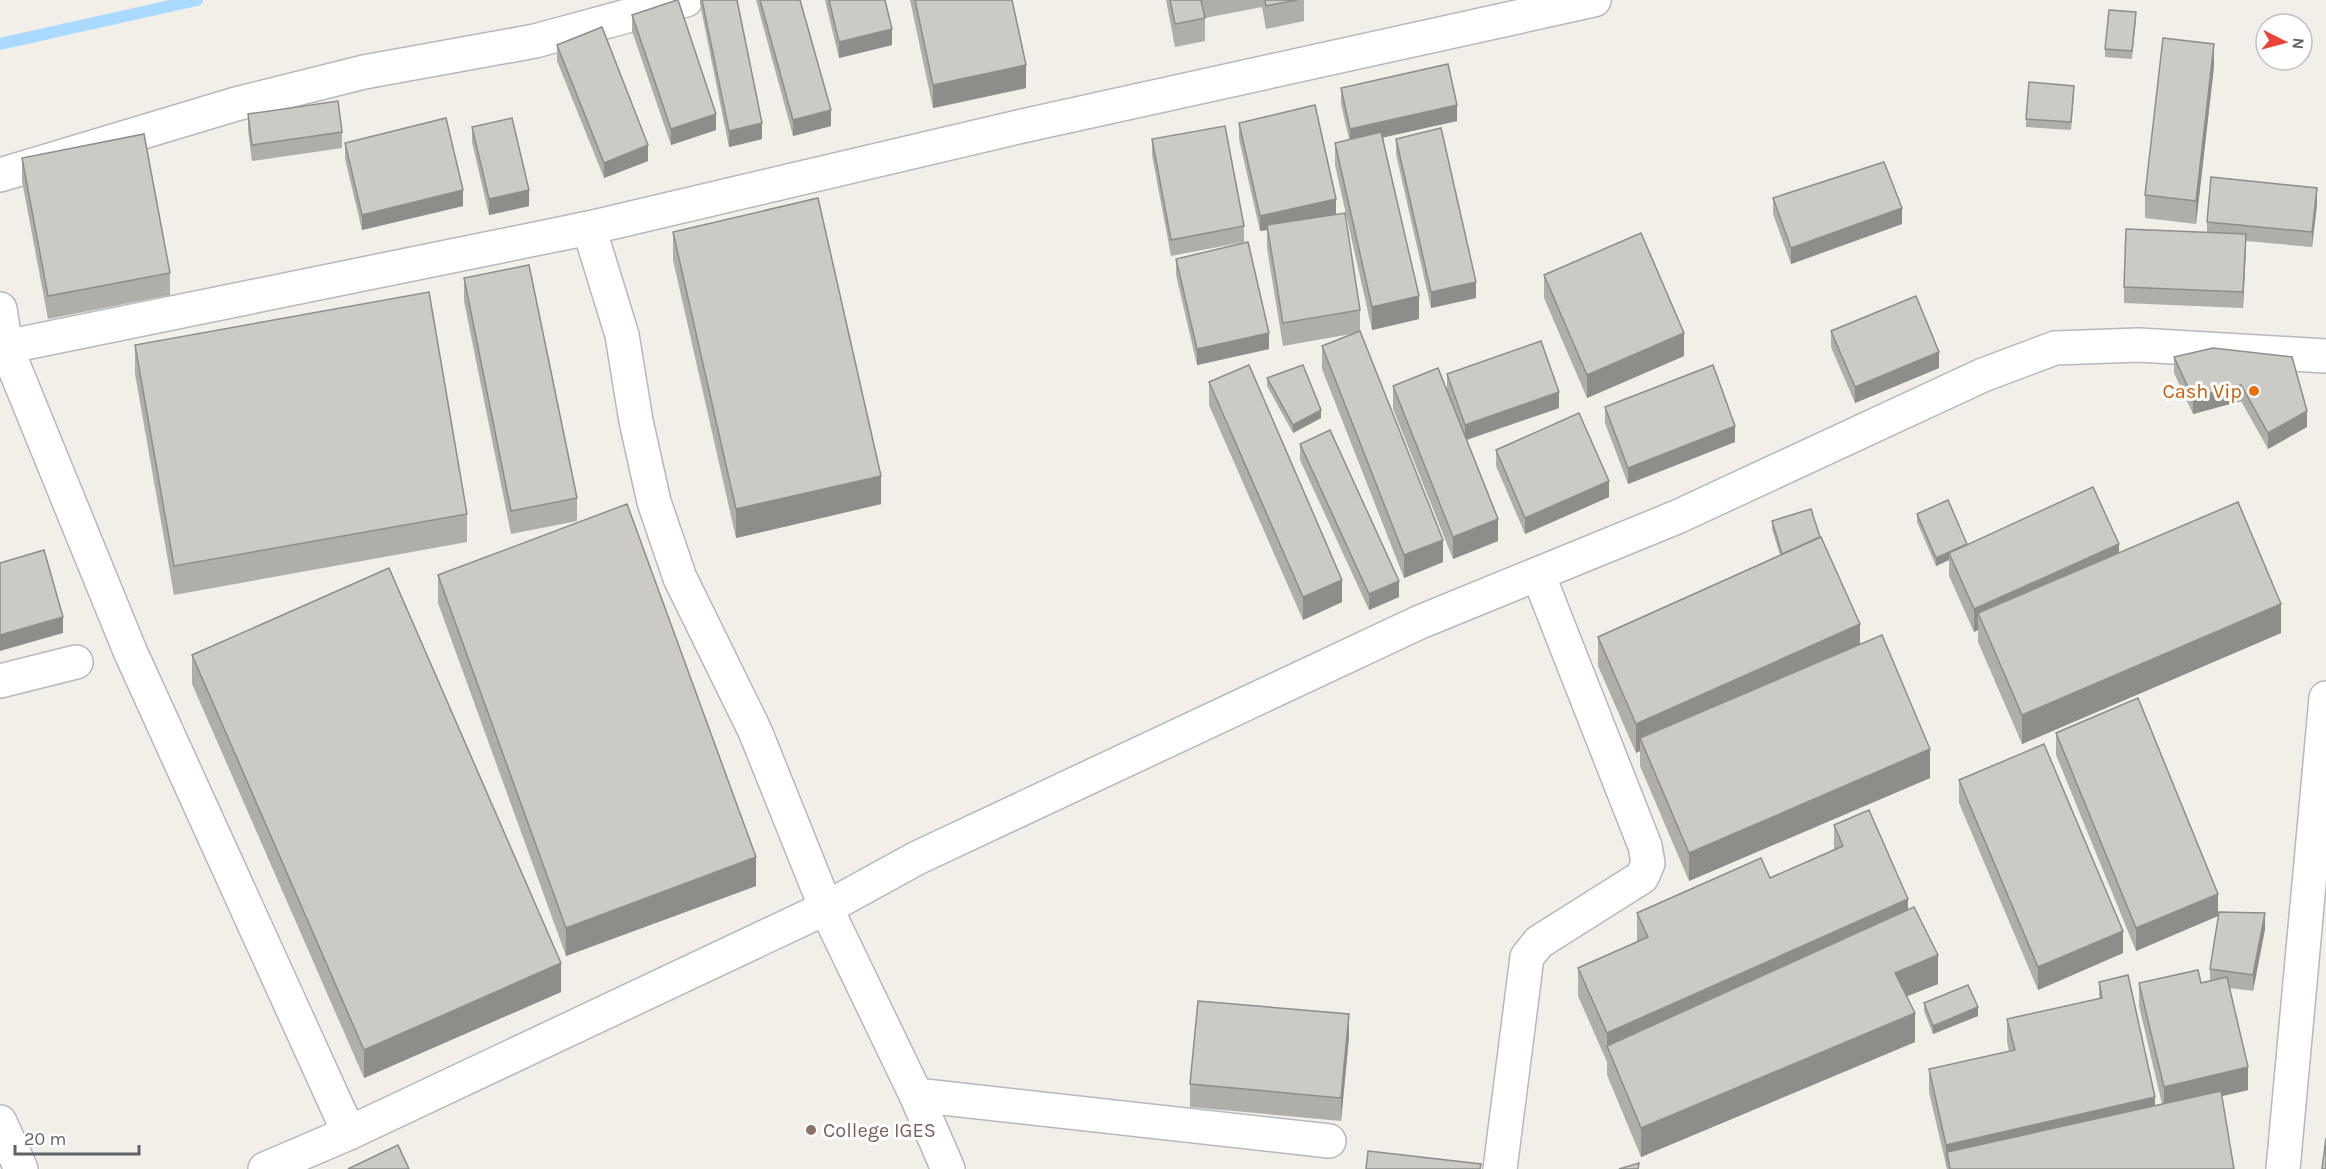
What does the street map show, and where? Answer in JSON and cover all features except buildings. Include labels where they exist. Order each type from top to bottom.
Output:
[{"type":"street","points":[[0,176],[236,104],[364,72],[535,41],[686,0]]},
{"type":"street","points":[[3,348],[590,228],[1018,127],[1594,0]]},
{"type":"street","points":[[590,228],[622,335],[636,421],[654,502],[680,578],[754,731],[826,908],[916,1095],[948,1169]]},
{"type":"street","points":[[0,309],[3,348],[130,651],[349,1133]]},
{"type":"street","points":[[265,1169],[349,1133],[826,908],[917,858],[1420,622],[1677,517],[1983,375],[2055,348],[2139,345],[2326,356]]},
{"type":"street","points":[[1500,1169],[1527,957],[1539,942],[1642,876],[1648,863],[1645,846],[1538,574]]},
{"type":"street","points":[[0,681],[76,662]]},
{"type":"street","points":[[2283,1169],[2326,698]]},
{"type":"street","points":[[916,1095],[1329,1141]]},
{"type":"street","points":[[0,1122],[21,1169]]},
{"type":"waterway","points":[[0,44],[197,0]]},
{"type":"place","name":"Cash Vip","points":[[2254,391]]},
{"type":"place","name":"College IGES","points":[[811,1130]]}]
